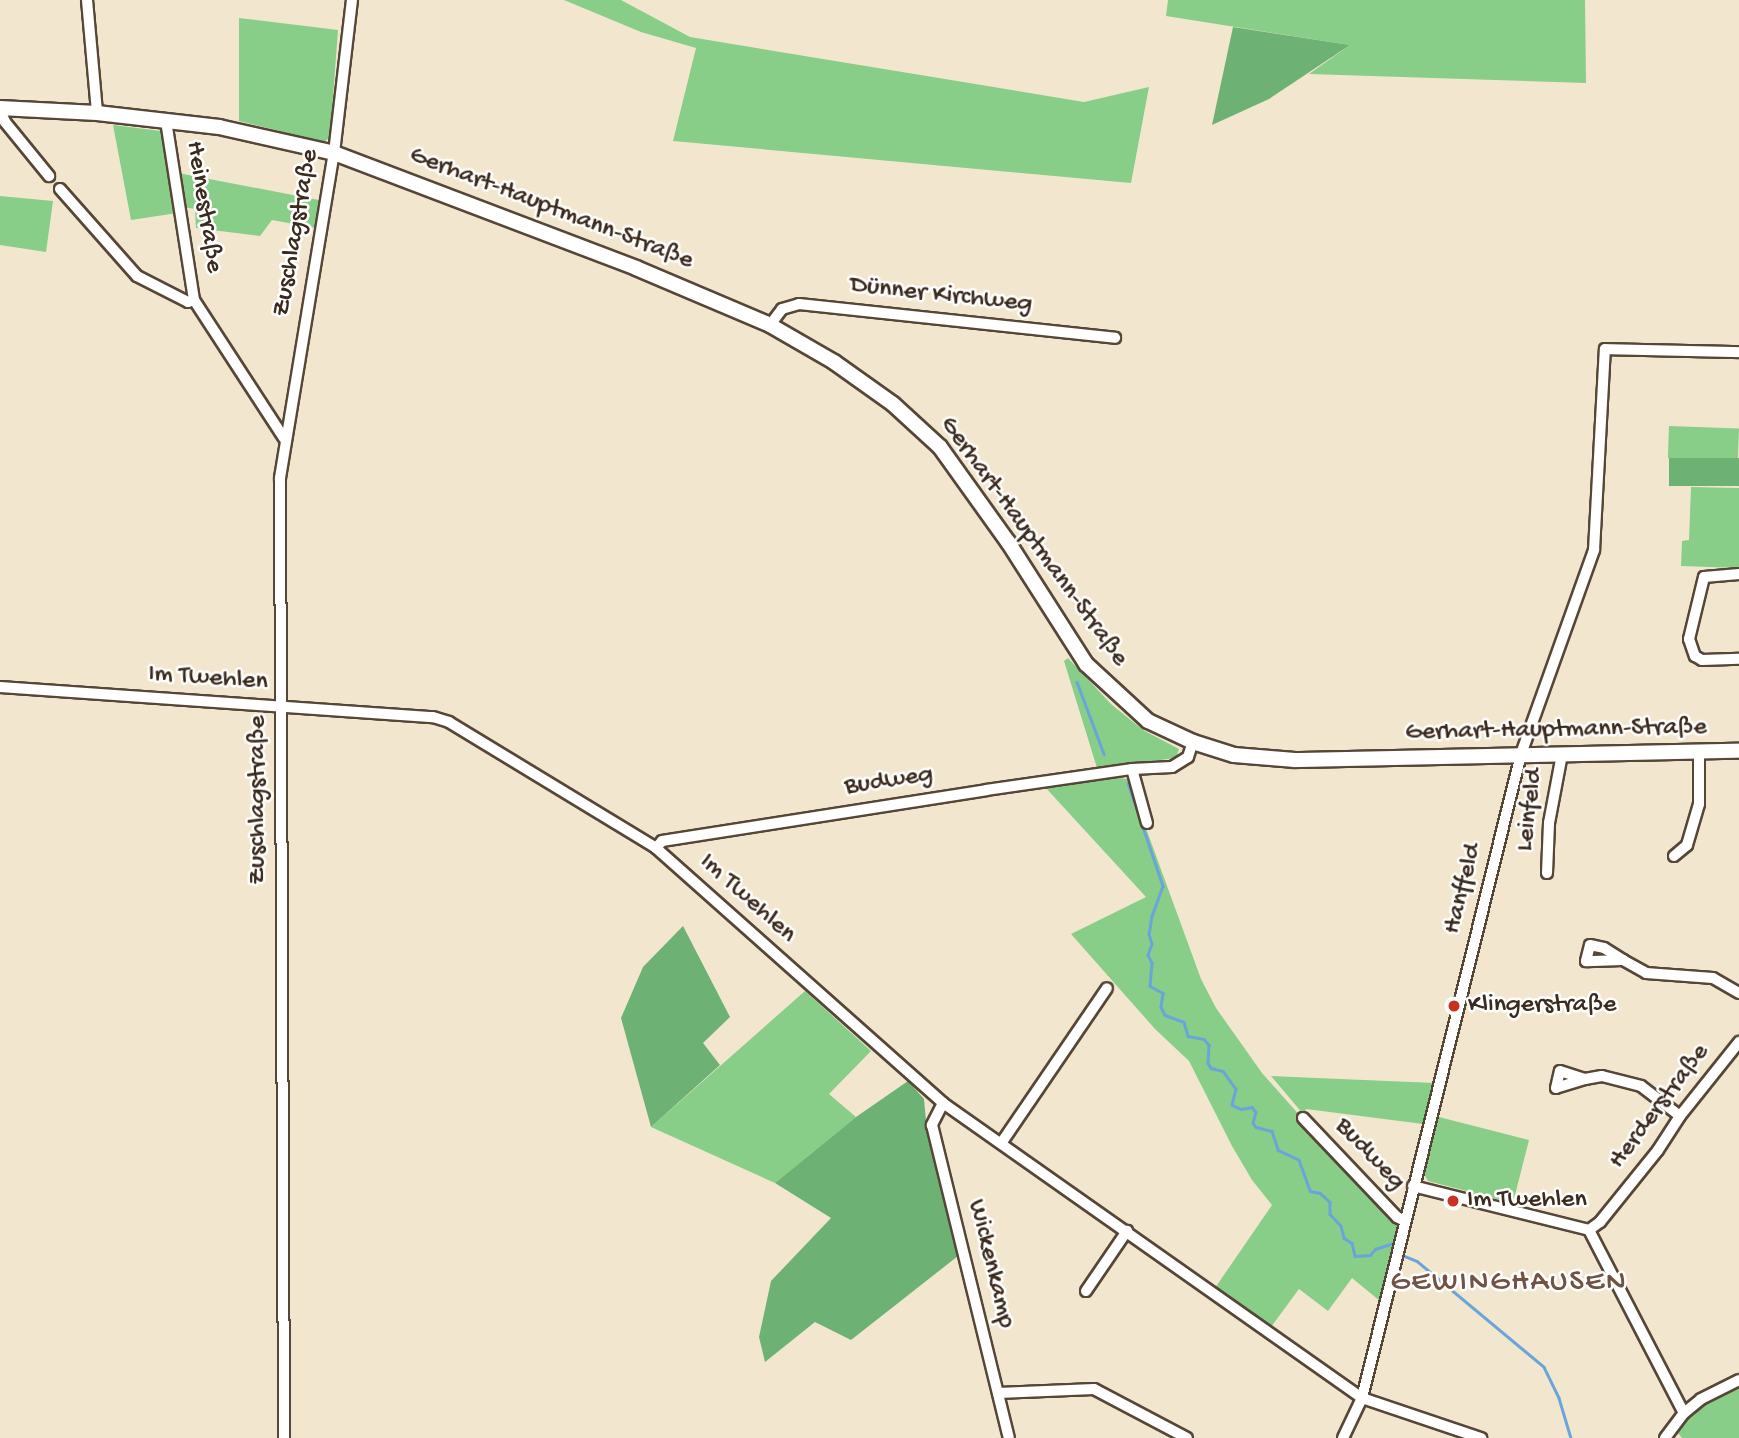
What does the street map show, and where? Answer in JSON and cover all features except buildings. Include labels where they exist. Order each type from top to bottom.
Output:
[{"type":"street","points":[[87,0],[97,113]]},
{"type":"street","name":"Zuschlagstraße","points":[[284,1438],[280,478],[284,438],[334,153],[352,0]]},
{"type":"street","points":[[0,109],[5,122],[49,176]]},
{"type":"street","name":"Gerhart-Hauptmann-Straße","points":[[0,109],[97,113],[166,121],[258,134],[334,153],[636,268],[771,325],[834,362],[893,404],[940,447],[1009,542],[1086,664],[1148,721],[1193,742],[1234,754],[1266,759],[1739,751]]},
{"type":"street","name":"Heinestraße","points":[[166,121],[194,300],[284,438]]},
{"type":"street","name":"Heinestraße","points":[[60,189],[137,276],[188,302],[194,300]]},
{"type":"street","name":"Dünner Kirchweg","points":[[771,325],[782,309],[799,304],[1115,338]]},
{"type":"street","name":"Hanffeld","points":[[1343,1438],[1362,1398],[1521,754],[1594,550],[1605,349],[1739,352]]},
{"type":"street","points":[[1739,575],[1704,576],[1689,639],[1695,656],[1702,660],[1739,659]]},
{"type":"street","name":"Im Twehlen","points":[[0,687],[433,717],[449,722],[656,848],[943,1103],[1362,1398],[1478,1437]]},
{"type":"street","name":"Budweg","points":[[656,848],[663,841],[1132,769],[1172,767],[1188,757],[1193,742]]},
{"type":"street","points":[[1674,856],[1687,845],[1699,804],[1699,752]]},
{"type":"street","name":"Leinfeld","points":[[1547,873],[1549,823],[1562,754]]},
{"type":"street","points":[[1132,769],[1147,823]]},
{"type":"street","points":[[1623,960],[1655,976],[1713,978],[1739,993]]},
{"type":"street","points":[[1002,1142],[1107,988]]},
{"type":"street","name":"Herderstraße","points":[[1589,1230],[1600,1222],[1658,1150],[1680,1116],[1739,1042]]},
{"type":"street","points":[[1585,1079],[1602,1076],[1641,1086],[1680,1116]]},
{"type":"street","name":"Wickenkamp","points":[[943,1103],[932,1125],[1009,1438]]},
{"type":"street","name":"Budweg","points":[[1303,1118],[1397,1217],[1405,1221]]},
{"type":"street","points":[[1413,1186],[1589,1230],[1684,1413]]},
{"type":"street","points":[[1086,1291],[1127,1231]]},
{"type":"street","points":[[1665,1438],[1684,1413],[1700,1399],[1739,1380]]},
{"type":"street","points":[[998,1392],[1094,1389],[1186,1438]]},
{"type":"green space","points":[[564,0],[621,0],[690,37],[1084,102],[1149,87],[1131,183],[673,141],[696,48],[641,32]]},
{"type":"green space","points":[[1168,0],[1585,0],[1586,83],[1309,74],[1350,45],[1166,16]]},
{"type":"green space","points":[[239,18],[338,30],[330,137],[324,142],[239,121]]},
{"type":"green space","points":[[1233,27],[1350,45],[1269,99],[1212,125]]},
{"type":"green space","points":[[113,125],[161,131],[177,213],[131,220]]},
{"type":"green space","points":[[178,173],[319,200],[315,228],[272,220],[260,236],[196,228],[195,209],[183,207]]},
{"type":"green space","points":[[0,196],[53,201],[46,252],[0,245]]},
{"type":"green space","points":[[1669,426],[1739,428],[1738,460],[1668,458]]},
{"type":"green space","points":[[1669,458],[1739,458],[1739,486],[1669,486]]},
{"type":"green space","points":[[1691,487],[1739,488],[1739,568],[1681,566],[1682,541],[1689,540]]},
{"type":"green space","points":[[1068,658],[1111,704],[1143,730],[1179,749],[1176,758],[1097,768],[1064,661]]},
{"type":"green space","points":[[1111,777],[1128,779],[1201,979],[1216,1008],[1262,1073],[1398,1226],[1380,1301],[1352,1278],[1328,1311],[1299,1289],[1271,1327],[1215,1288],[1272,1205],[1252,1180],[1232,1146],[1189,1061],[1155,1029],[1071,934],[1146,897],[1045,787]]},
{"type":"green space","points":[[683,926],[730,1017],[703,1043],[720,1065],[651,1127],[621,1018],[643,967]]},
{"type":"green space","points":[[805,991],[871,1051],[829,1094],[856,1117],[775,1183],[651,1127]]},
{"type":"green space","points":[[1271,1076],[1434,1083],[1423,1124],[1306,1109],[1304,1115]]},
{"type":"green space","points":[[908,1081],[924,1099],[927,1131],[958,1256],[851,1340],[815,1322],[765,1362],[759,1337],[771,1281],[831,1218],[775,1183],[856,1117]]},
{"type":"green space","points":[[1435,1116],[1529,1140],[1513,1203],[1428,1181],[1424,1174]]},
{"type":"green space","points":[[1739,1385],[1739,1438],[1682,1438],[1676,1431],[1691,1411]]},
{"type":"waterway","points":[[1077,682],[1104,754]]},
{"type":"waterway","points":[[1128,783],[1163,886],[1152,916],[1149,934],[1152,944],[1148,955],[1152,963],[1150,986],[1163,993],[1161,1007],[1165,1015],[1184,1022],[1188,1036],[1204,1039],[1209,1045],[1208,1063],[1211,1068],[1223,1071],[1236,1089],[1232,1105],[1241,1109],[1252,1107],[1256,1112],[1253,1123],[1256,1127],[1272,1131],[1278,1150],[1299,1160],[1310,1191],[1320,1193],[1330,1202],[1330,1214],[1341,1226],[1344,1238],[1352,1243],[1355,1256],[1370,1255],[1375,1249],[1394,1243]]},
{"type":"waterway","points":[[1402,1255],[1417,1261],[1544,1367],[1559,1398],[1571,1438]]},
{"type":"place","name":"Klingerstraße","points":[[1454,1006]]},
{"type":"place","name":"Im Twehlen","points":[[1453,1201]]},
{"type":"district","name":"GEWINGHAUSEN","points":[[1509,1284]]}]
